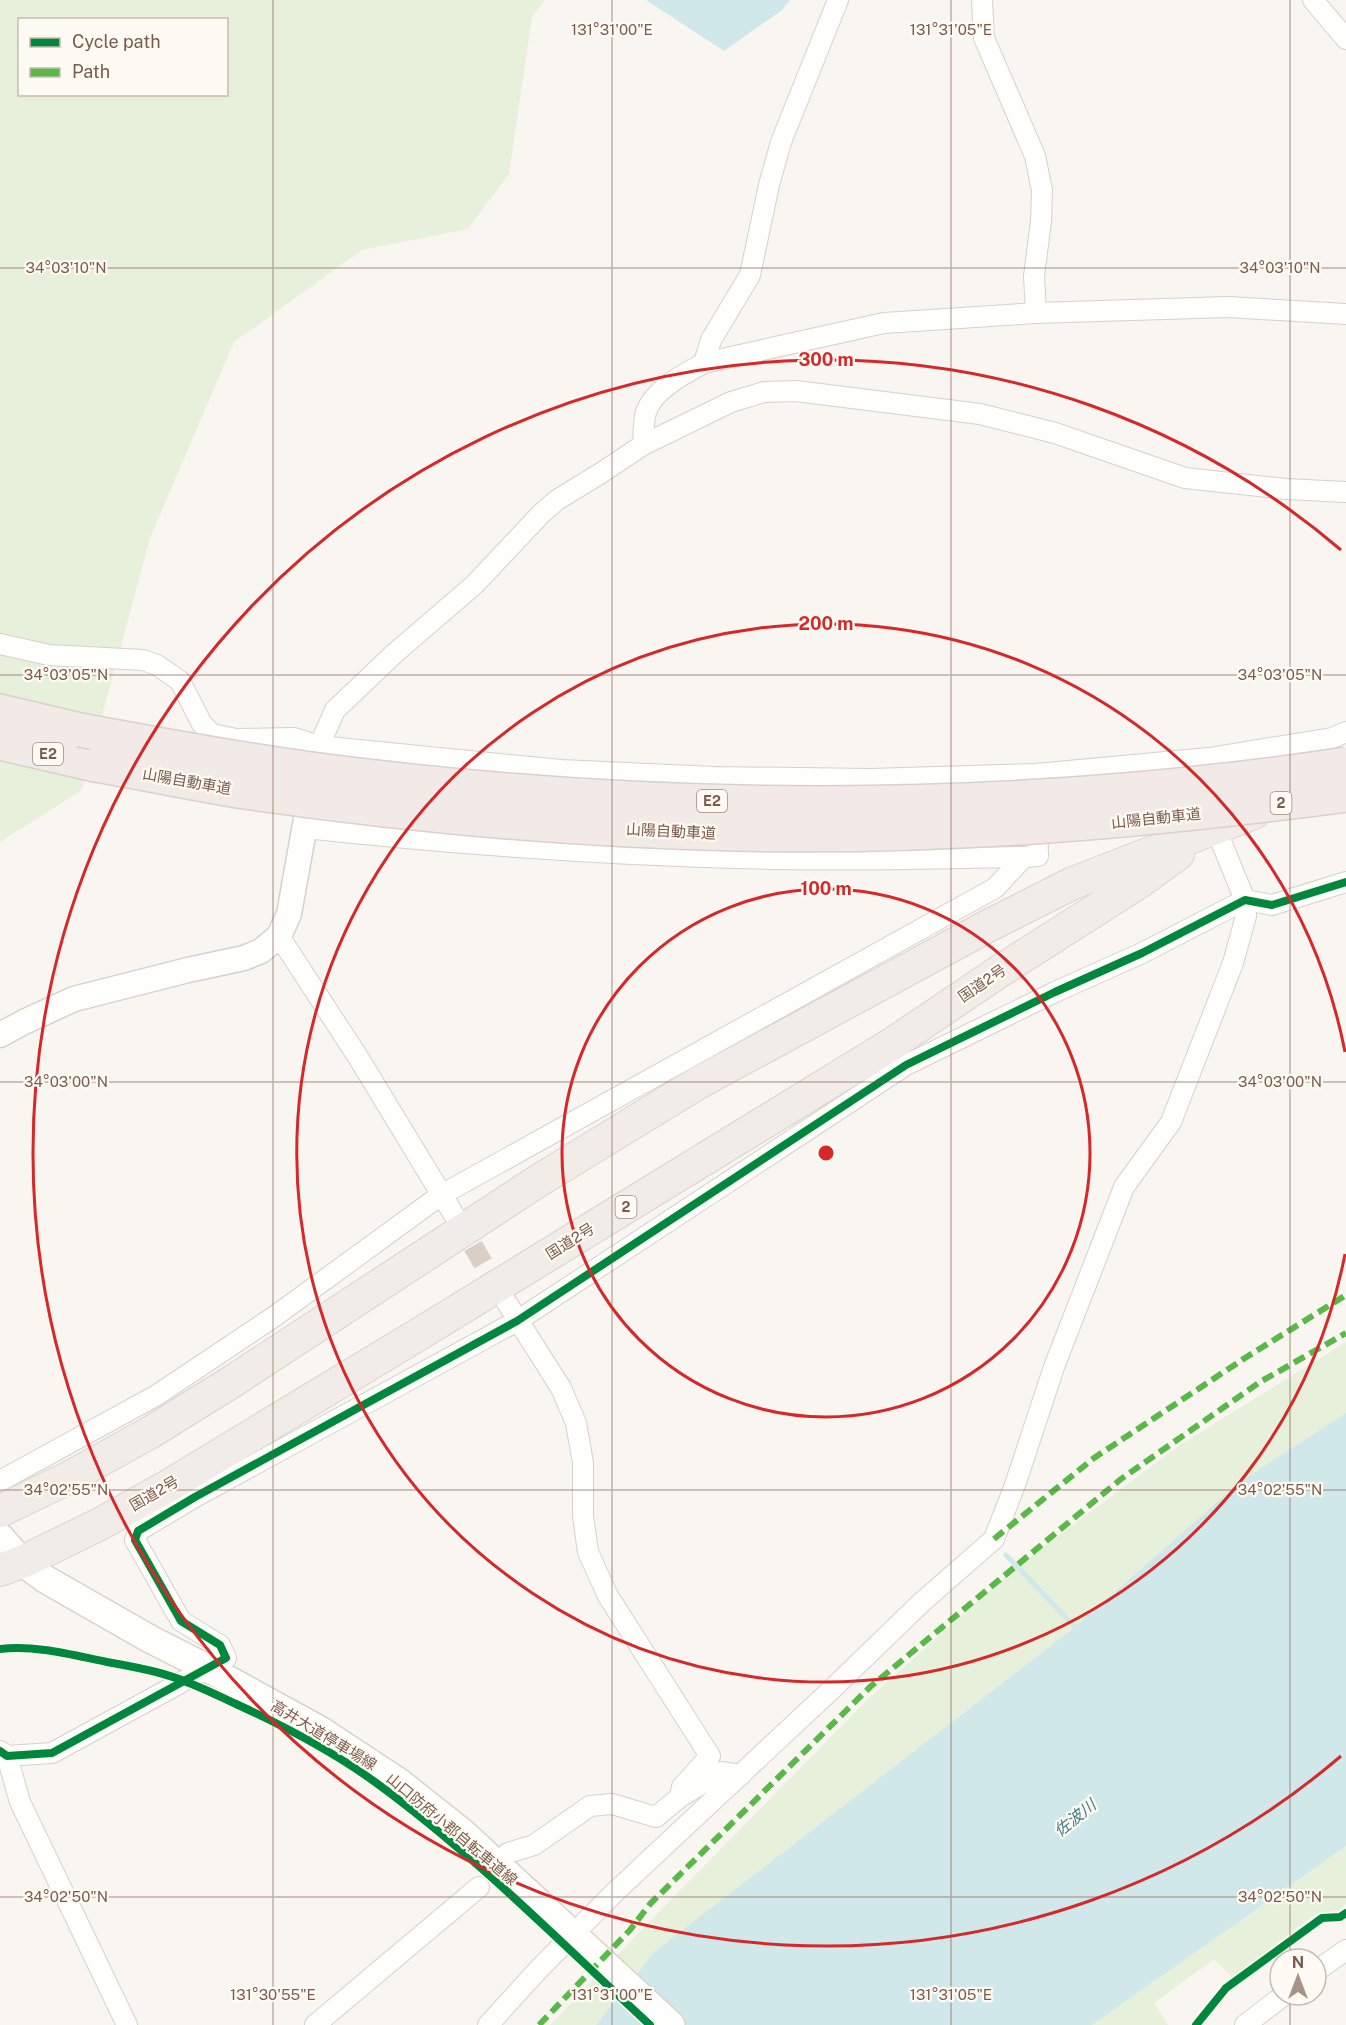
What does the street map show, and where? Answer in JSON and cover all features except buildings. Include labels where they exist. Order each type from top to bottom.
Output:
[{"type":"highway","name":"山陽自動車道","points":[[0,711],[80,730],[206,753],[357,775],[545,793],[736,802],[927,801],[1051,795],[1161,787],[1346,764]]},
{"type":"highway","name":"山陽自動車道","points":[[0,743],[95,765],[237,790],[353,806],[545,825],[736,834],[927,834],[1058,826],[1166,818],[1346,795]]},
{"type":"highway","name":"国道2号","points":[[0,1511],[70,1477],[151,1432],[233,1381],[538,1181],[698,1083],[1073,882],[1346,779]]},
{"type":"highway","name":"国道2号","points":[[11,1566],[98,1525],[168,1486],[892,1044],[1019,958],[1138,882],[1215,827]]},
{"type":"main road","name":"高井大道停車場線","points":[[0,1537],[11,1566],[45,1579],[150,1639],[320,1730],[399,1782],[462,1832],[671,2025]]},
{"type":"street","points":[[704,363],[711,340],[750,275],[780,142],[838,0]]},
{"type":"street","points":[[982,0],[984,38],[1035,156],[1042,190],[1041,222],[1034,276],[1036,313]]},
{"type":"street","points":[[1313,0],[1346,39]]},
{"type":"street","points":[[643,445],[646,412],[659,393],[678,377],[704,363],[884,323],[1036,313],[1228,307],[1346,314]]},
{"type":"street","points":[[0,1035],[74,999],[244,958],[261,951],[279,936],[289,914],[319,746],[334,710],[395,653],[474,585],[557,500],[643,445],[731,402],[764,392],[796,391],[980,414],[1055,433],[1185,478],[1286,489],[1346,492]]},
{"type":"street","points":[[0,644],[49,655],[143,660],[157,665],[180,681],[202,724],[212,734],[236,739],[294,738],[319,746],[561,770],[714,777],[871,779],[1036,774],[1209,758],[1332,738],[1346,732]]},
{"type":"street","points":[[488,2025],[538,1970],[578,1938],[615,1892],[921,1603],[994,1539],[1015,1485],[1054,1367],[1124,1187],[1171,1122],[1233,963],[1246,916],[1245,900],[1215,827],[1209,758]]},
{"type":"street","points":[[305,828],[408,839],[580,852],[781,859],[1038,856],[1036,774]]},
{"type":"street","points":[[0,1481],[157,1395],[275,1316],[441,1195],[995,888],[1024,857]]},
{"type":"street","points":[[127,2025],[20,1802],[4,1754],[52,1753],[226,1658],[220,1645],[181,1621],[135,1540],[138,1531],[195,1497],[517,1321],[906,1065],[1055,992],[1142,953],[1245,900],[1272,905],[1346,882]]},
{"type":"street","points":[[279,936],[358,1057],[454,1215]]},
{"type":"street","points":[[507,1303],[561,1388],[576,1423],[583,1463],[583,1516],[588,1552],[608,1596],[710,1756],[682,1787],[680,1797]]},
{"type":"street","points":[[508,1853],[534,1845],[590,1806],[612,1804],[656,1817],[680,1797],[722,1772],[741,1775]]},
{"type":"street","points":[[315,2025],[479,1887]]},
{"type":"street","points":[[1328,1963],[1346,1950]]},
{"type":"street","points":[[1245,2025],[1268,2007]]},
{"type":"green space","points":[[0,0],[545,0],[532,17],[509,174],[468,229],[362,250],[234,342],[150,538],[82,790],[0,842]]},
{"type":"green space","points":[[1346,1342],[1346,1413],[1241,1481],[1075,1627],[654,1952],[596,2025],[550,2025],[867,1700],[1014,1569],[1180,1445]]},
{"type":"green space","points":[[1346,1846],[1346,1904],[1337,1911],[1317,1913],[1272,1947],[1268,1947],[1268,1950],[1232,1977],[1214,1959],[1154,2003],[1168,2025],[1092,2025]]},
{"type":"water","points":[[646,0],[790,0],[782,10],[724,51]]},
{"type":"water","name":"佐波川","points":[[1346,1413],[1346,1846],[1092,2025],[596,2025],[654,1952],[1075,1627],[1241,1481]]},
{"type":"waterway","points":[[1006,1555],[1075,1627]]},
{"type":"tunnel","points":[[458,1220],[502,1296]]},
{"type":"marked path","points":[[994,1539],[1094,1458],[1245,1358],[1346,1295]]},
{"type":"marked path","points":[[539,2025],[630,1930],[650,1904],[870,1687],[1121,1479],[1260,1382],[1346,1333]]},
{"type":"cycle path","points":[[0,1751],[7,1756],[52,1753],[226,1658],[220,1645],[181,1621],[135,1540],[138,1531],[195,1497],[517,1321],[906,1065],[1055,992],[1142,953],[1245,900],[1272,905],[1346,882]]},
{"type":"cycle path","name":"山口防府小郡自転車道線","points":[[0,1649],[27,1648],[54,1651],[166,1675],[197,1686],[254,1712],[325,1749],[375,1782],[447,1839],[516,1899],[650,2025]]},
{"type":"cycle path","points":[[1196,2025],[1226,1988],[1322,1918],[1340,1917],[1346,1913]]}]
